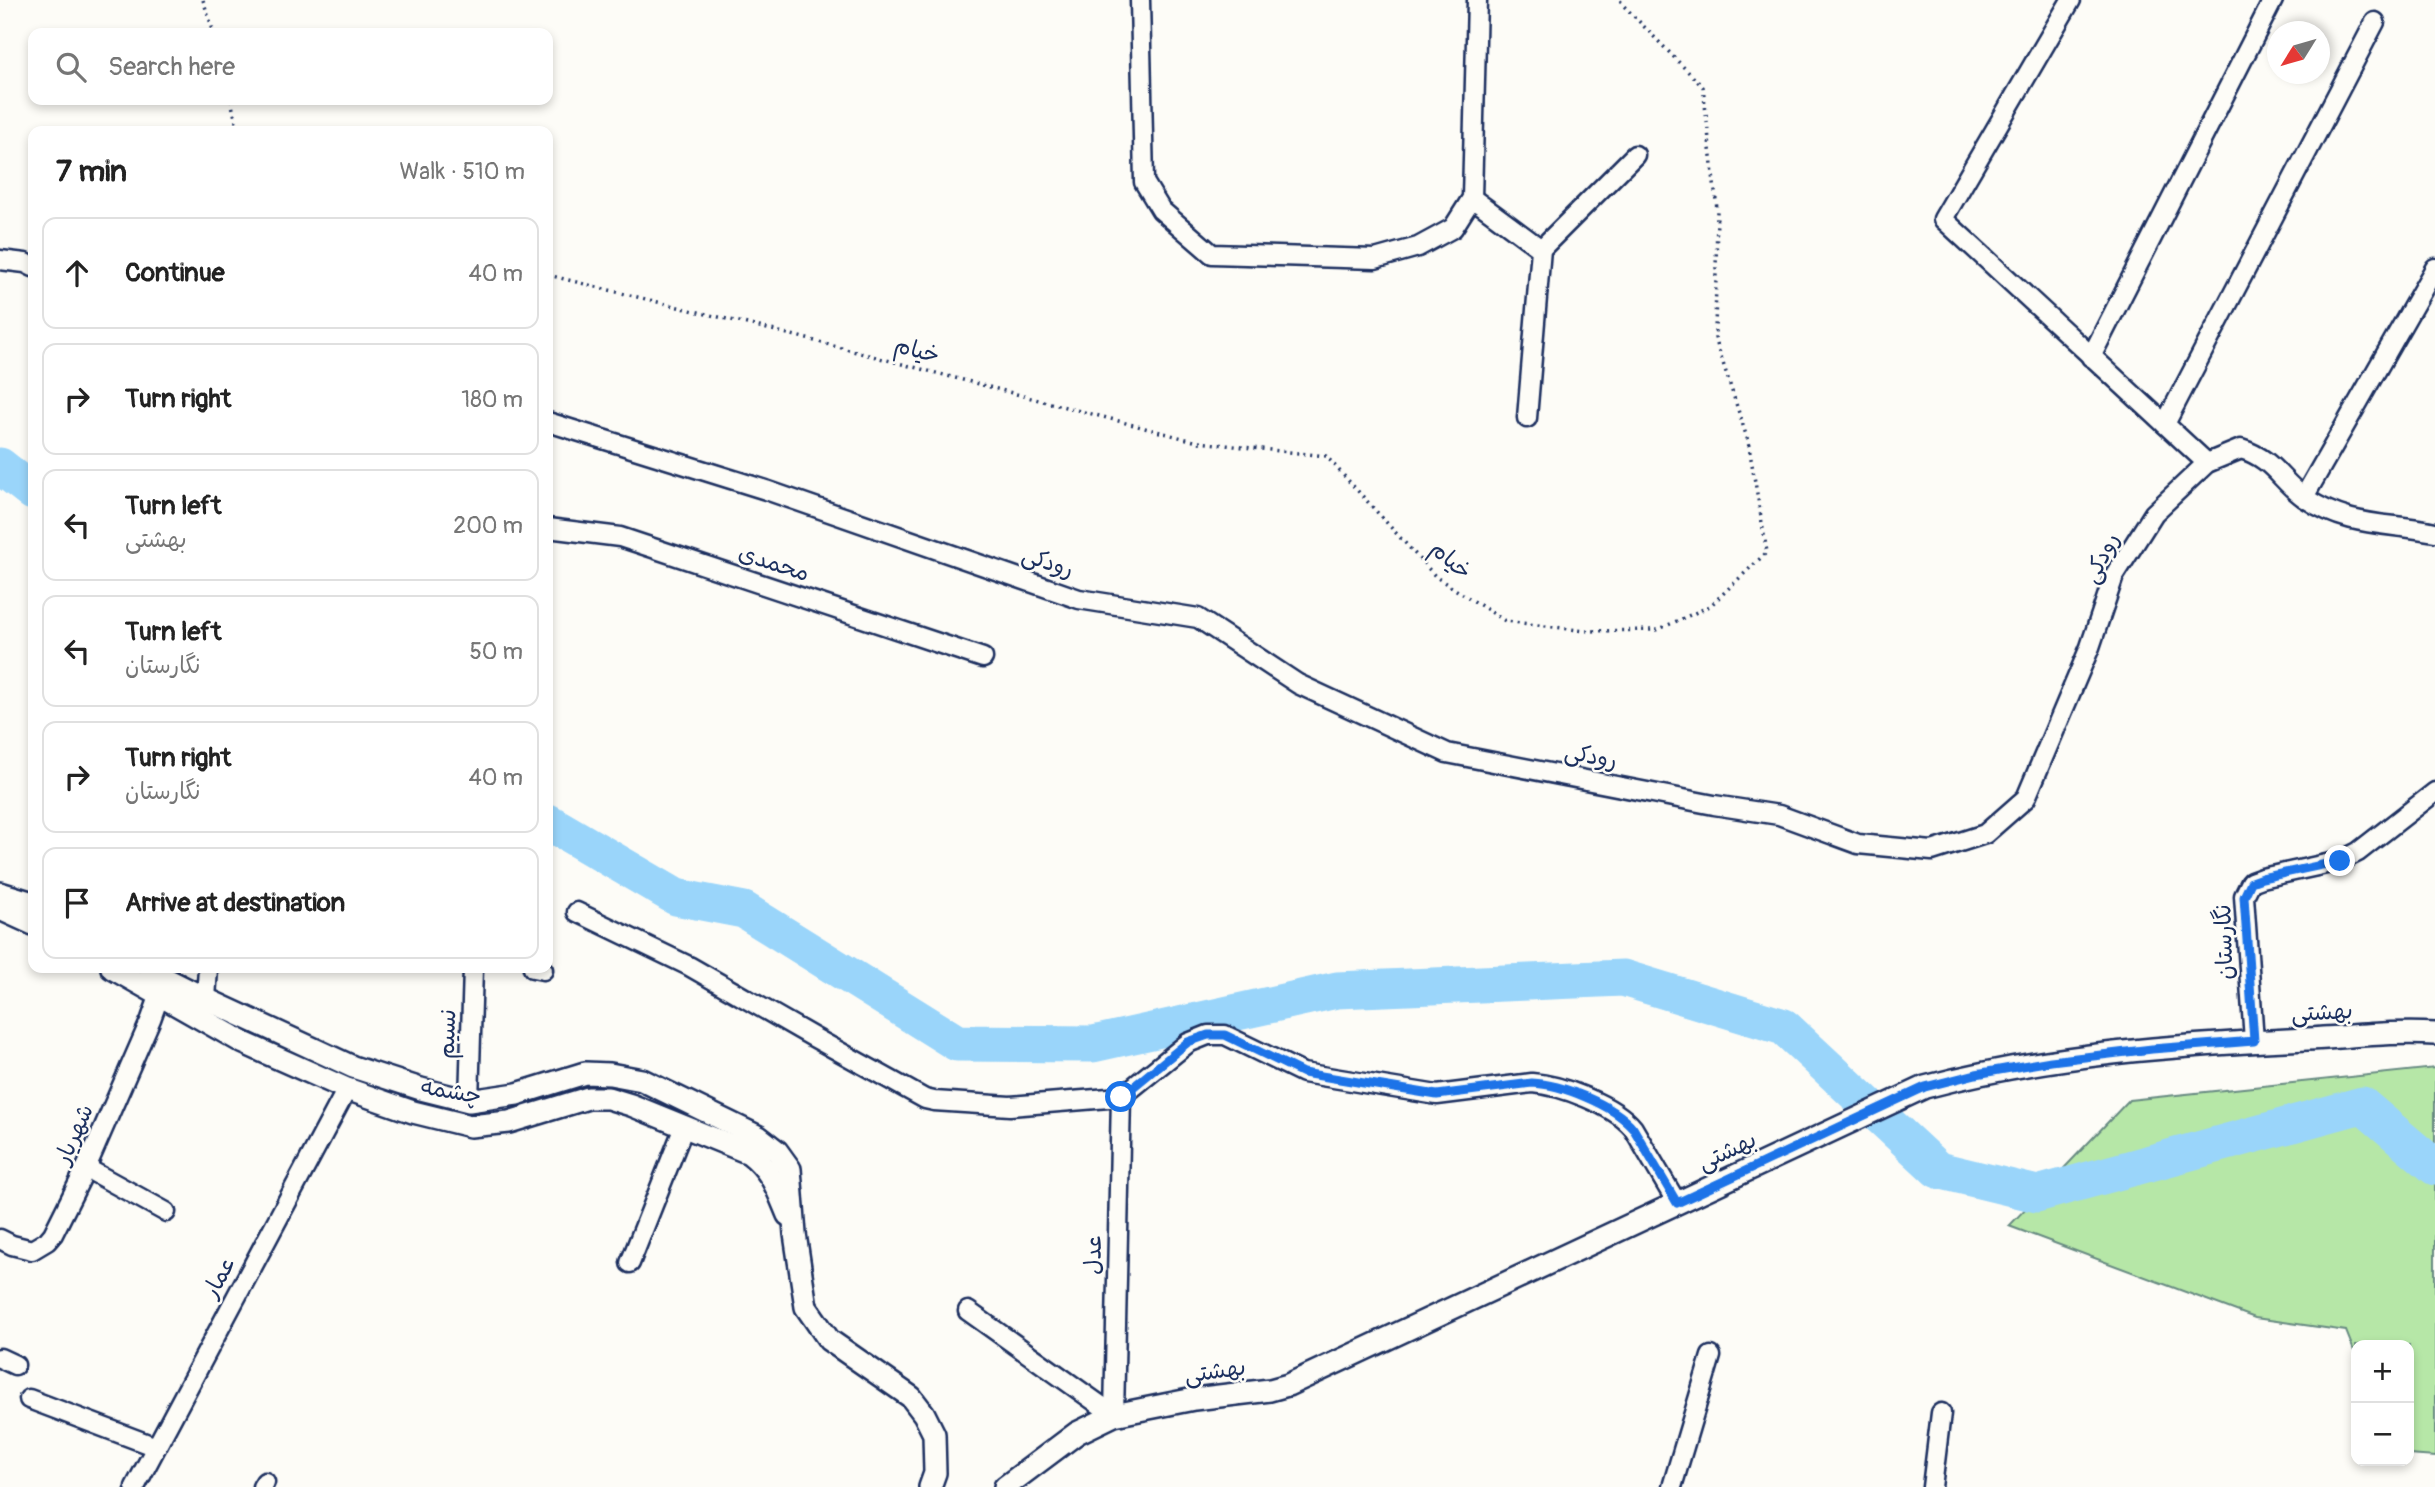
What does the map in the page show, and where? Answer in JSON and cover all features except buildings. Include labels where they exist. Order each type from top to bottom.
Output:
[{"type":"street","points":[[1140,0],[1144,182],[1161,209],[1212,254],[1375,259],[1418,247],[1453,228],[1472,198],[1477,0]]},
{"type":"street","points":[[2071,0],[1943,219],[2207,463]]},
{"type":"street","points":[[2091,357],[2273,0]]},
{"type":"street","points":[[2165,424],[2375,22]]},
{"type":"street","points":[[1527,418],[1541,249],[1635,155]]},
{"type":"street","points":[[1472,198],[1541,249]]},
{"type":"street","points":[[0,260],[28,264]]},
{"type":"street","points":[[2304,497],[2435,268]]},
{"type":"street","name":"رودکی","points":[[553,424],[766,490],[1079,599],[1198,618],[1298,684],[1447,753],[1714,805],[1779,815],[1858,844],[1932,851],[1985,834],[2026,798],[2090,647],[2115,576],[2154,513],[2207,463],[2241,449],[2256,454],[2304,497],[2341,516],[2366,524],[2433,528]]},
{"type":"street","name":"محمدی","points":[[553,529],[620,537],[983,657]]},
{"type":"street","name":"نگارستان","points":[[2254,1041],[2244,897],[2251,882],[2340,861],[2358,852],[2435,792]]},
{"type":"street","points":[[0,893],[28,901]]},
{"type":"street","points":[[0,909],[28,922]]},
{"type":"street","points":[[577,912],[689,966],[925,1098],[1010,1106],[1121,1097],[1188,1042],[1208,1035],[1225,1035],[1303,1073],[1437,1095],[1532,1083],[1547,1084],[1580,1095],[1625,1118],[1677,1203]]},
{"type":"street","name":"چشمه","points":[[129,973],[206,999],[353,1067],[421,1089],[469,1101],[517,1094],[585,1073],[610,1074],[642,1080],[759,1137],[777,1151],[790,1169],[795,1234],[806,1307],[829,1340],[911,1397],[924,1414],[934,1433],[935,1473],[930,1487]]},
{"type":"street","points":[[206,999],[208,973]]},
{"type":"street","name":"نسیم","points":[[469,1101],[473,973]]},
{"type":"street","name":"چشمه","points":[[157,981],[244,1043],[347,1089],[413,1112],[470,1126],[509,1122],[588,1098],[608,1098],[684,1127],[749,1153],[763,1164],[771,1176],[795,1234]]},
{"type":"street","name":"شهریار","points":[[0,1239],[32,1250],[47,1241],[86,1168],[151,1019],[157,981]]},
{"type":"street","name":"بهشتی","points":[[1005,1487],[1077,1433],[1114,1415],[1194,1399],[1270,1390],[1288,1385],[1925,1087],[1976,1074],[2051,1061],[2152,1049],[2254,1041],[2435,1034]]},
{"type":"street","name":"عمار","points":[[135,1487],[347,1089]]},
{"type":"street","name":"عدل","points":[[1114,1415],[1121,1097]]},
{"type":"street","points":[[630,1263],[684,1127]]},
{"type":"street","points":[[86,1168],[166,1212]]},
{"type":"street","points":[[968,1311],[1114,1415]]},
{"type":"street","points":[[1672,1487],[1711,1356]]},
{"type":"street","points":[[29,1399],[156,1447]]},
{"type":"street","points":[[1932,1487],[1941,1413]]},
{"type":"path","points":[[203,0],[212,28]]},
{"type":"path","name":"خیام","points":[[553,276],[796,336],[1198,442],[1326,456],[1436,577],[1505,621],[1586,631],[1657,630],[1710,606],[1767,552],[1748,441],[1715,338],[1717,209],[1703,87],[1620,0]]},
{"type":"path","points":[[232,105],[237,126]]},
{"type":"green space","points":[[2435,1068],[2435,1457],[2414,1455],[2414,1340],[2351,1340],[2351,1344],[2346,1331],[2255,1318],[2009,1226],[2129,1100]]},
{"type":"waterway","points":[[0,466],[28,488]]},
{"type":"waterway","points":[[553,825],[676,897],[744,910],[957,1043],[1093,1044],[1337,990],[1623,978],[1784,1027],[1938,1170],[2037,1194],[2362,1105],[2435,1167]]},
{"type":"route","points":[[1121,1097],[1188,1042],[1208,1035],[1225,1035],[1303,1073],[1437,1095],[1532,1083],[1547,1084],[1580,1095],[1625,1118],[1677,1203],[1925,1087],[1976,1074],[2051,1061],[2254,1041],[2244,897],[2251,882],[2340,861]]}]
